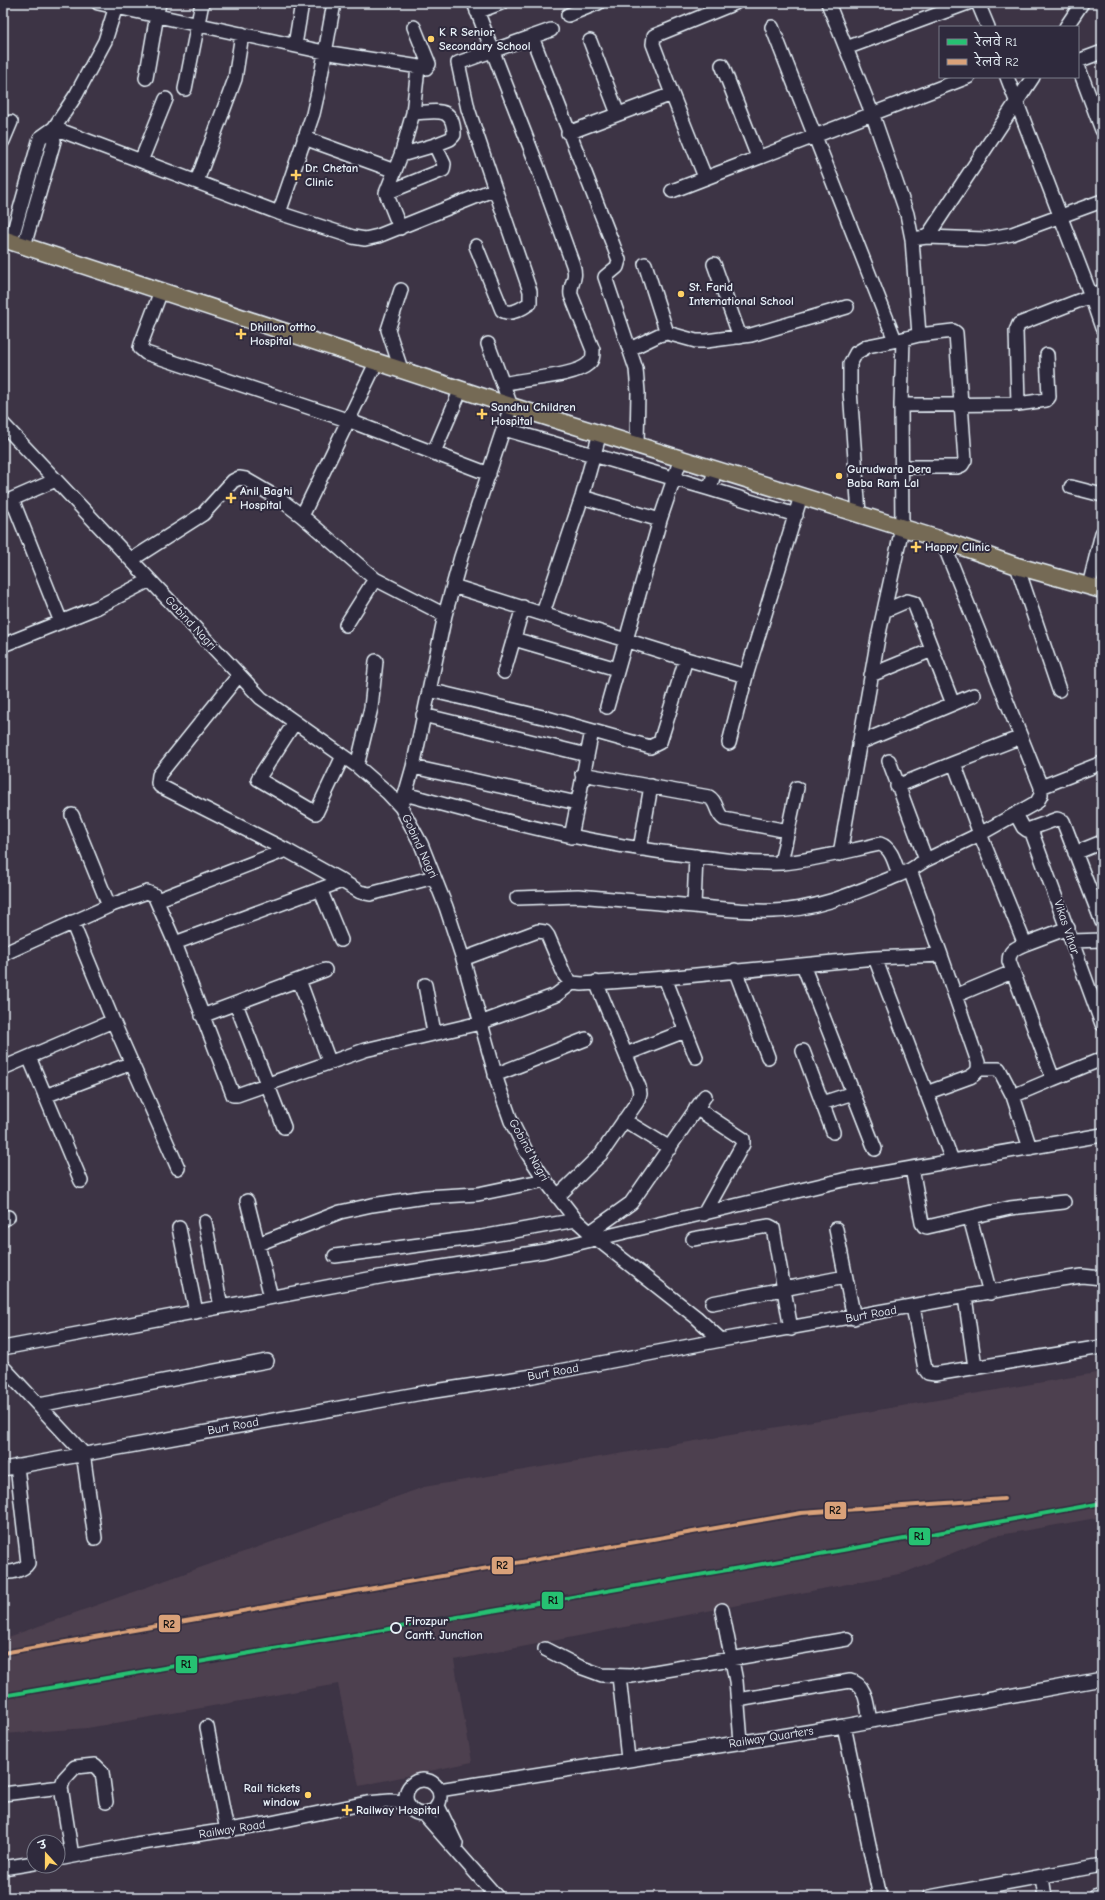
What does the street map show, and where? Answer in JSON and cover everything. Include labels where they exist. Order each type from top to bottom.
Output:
[{"type":"main road","points":[[12,242],[511,406],[942,540],[1017,566],[1096,588]]},
{"type":"street","points":[[98,3],[324,52],[418,68],[426,68],[429,64],[414,27]]},
{"type":"street","points":[[146,78],[159,3]]},
{"type":"street","points":[[185,89],[202,3]]},
{"type":"street","points":[[295,45],[302,3]]},
{"type":"street","points":[[279,213],[318,92],[334,3]]},
{"type":"street","points":[[501,3],[476,7],[492,52],[537,165],[573,265],[575,279],[570,289],[571,295],[593,350],[593,357],[589,364],[572,371],[504,384]]},
{"type":"street","points":[[568,15],[598,3]]},
{"type":"street","points":[[705,177],[653,44],[654,36],[735,3]]},
{"type":"street","points":[[828,3],[872,113],[907,214],[912,238],[918,335]]},
{"type":"street","points":[[846,48],[968,3]]},
{"type":"street","points":[[978,3],[988,26]]},
{"type":"street","points":[[1067,26],[1082,3]]},
{"type":"street","points":[[12,242],[54,140],[53,129],[76,95],[98,55],[105,41],[116,6]]},
{"type":"street","points":[[772,27],[899,339],[902,528],[871,675],[840,854]]},
{"type":"street","points":[[476,246],[502,310],[505,312],[511,312],[530,303],[530,291],[494,189],[471,116],[458,65],[460,62],[551,30]]},
{"type":"street","points":[[197,181],[235,79],[242,34]]},
{"type":"street","points":[[532,37],[568,134],[619,260],[617,267],[607,273],[605,282],[636,369],[638,392],[637,444]]},
{"type":"street","points":[[590,41],[618,114]]},
{"type":"street","points":[[1079,61],[1102,52]]},
{"type":"street","points":[[722,65],[758,157]]},
{"type":"street","points":[[400,228],[386,193],[401,155],[413,113],[418,68]]},
{"type":"street","points":[[1079,69],[1102,130]]},
{"type":"street","points":[[672,191],[705,177],[966,78]]},
{"type":"street","points":[[1007,78],[1061,216],[1096,294],[1102,328]]},
{"type":"street","points":[[927,237],[1032,78]]},
{"type":"street","points":[[568,134],[672,94]]},
{"type":"street","points":[[141,161],[166,100]]},
{"type":"street","points":[[401,155],[435,145],[450,139],[454,135],[454,124],[450,116],[445,112],[413,113]]},
{"type":"street","points":[[3,141],[11,122]]},
{"type":"street","points":[[53,129],[197,181],[279,213],[352,237],[365,239],[400,228],[494,189]]},
{"type":"street","points":[[304,138],[395,171]]},
{"type":"street","points":[[386,193],[443,170],[444,164],[435,145]]},
{"type":"street","points":[[912,238],[927,237],[986,239],[1012,234],[1102,200]]},
{"type":"street","points":[[645,264],[667,333]]},
{"type":"street","points":[[714,264],[740,337]]},
{"type":"street","points":[[401,290],[388,330],[401,369]]},
{"type":"street","points":[[161,291],[141,344],[142,351],[350,421],[489,474]]},
{"type":"street","points":[[1018,404],[1016,331],[1019,324],[1096,294]]},
{"type":"street","points":[[630,349],[659,335],[667,333],[696,341],[706,342],[740,337],[790,325],[847,307]]},
{"type":"street","points":[[859,514],[850,390],[850,364],[856,354],[868,346],[918,335],[953,331],[956,333],[965,460],[962,465],[957,467],[901,467]]},
{"type":"street","points":[[401,807],[413,767],[445,615],[461,557],[511,406],[488,344]]},
{"type":"street","points":[[901,405],[1018,404],[1041,402],[1049,397],[1048,355]]},
{"type":"street","points":[[302,516],[350,421],[377,361]]},
{"type":"street","points":[[434,452],[461,389]]},
{"type":"street","name":"Gobind Nagri","points":[[3,424],[262,698],[357,766],[388,793],[401,807],[418,837],[434,877],[463,959],[495,1075],[511,1121],[526,1151],[557,1197],[576,1220],[593,1236],[696,1316],[721,1340]]},
{"type":"street","points":[[504,429],[673,477],[796,515]]},
{"type":"street","points":[[543,613],[582,497],[600,433]]},
{"type":"street","points":[[607,707],[625,639],[660,520],[673,477],[681,458]]},
{"type":"street","points":[[710,489],[715,469]]},
{"type":"street","points":[[131,560],[203,514],[233,481],[239,478],[245,479],[266,491],[302,516],[375,579],[445,615]]},
{"type":"street","points":[[56,480],[8,501],[61,622]]},
{"type":"street","points":[[1071,487],[1102,494]]},
{"type":"street","points":[[729,743],[746,676],[801,496]]},
{"type":"street","points":[[582,497],[660,520]]},
{"type":"street","points":[[1096,588],[1102,533]]},
{"type":"street","points":[[518,898],[578,896],[774,911],[808,906],[841,898],[905,872],[926,860],[980,834],[1037,802],[1041,795],[1041,787],[942,540]]},
{"type":"street","points":[[1017,566],[1059,690]]},
{"type":"street","points":[[346,625],[375,579]]},
{"type":"street","points":[[3,645],[98,607],[150,580]]},
{"type":"street","points":[[453,586],[625,639],[686,660],[746,676]]},
{"type":"street","points":[[884,611],[907,601],[914,603],[953,704]]},
{"type":"street","points":[[504,672],[523,607]]},
{"type":"street","points":[[514,639],[617,669]]},
{"type":"street","points":[[871,675],[932,650]]},
{"type":"street","points":[[429,690],[547,718],[650,748],[660,742],[686,660]]},
{"type":"street","points":[[357,766],[371,708],[376,661]]},
{"type":"street","points":[[240,675],[159,775],[158,783],[178,795],[286,850],[360,892],[370,894],[434,877]]},
{"type":"street","points":[[859,743],[974,695]]},
{"type":"street","points":[[423,715],[587,755]]},
{"type":"street","points":[[295,722],[258,779],[316,813],[343,756]]},
{"type":"street","points":[[571,837],[582,774],[592,731]]},
{"type":"street","points":[[897,786],[954,762],[1021,737]]},
{"type":"street","points":[[889,762],[926,860]]},
{"type":"street","points":[[954,762],[980,834],[1025,944]]},
{"type":"street","points":[[1041,787],[1102,763]]},
{"type":"street","points":[[413,767],[577,803]]},
{"type":"street","points":[[582,774],[709,797],[713,799],[720,816],[724,818],[788,831]]},
{"type":"street","points":[[640,849],[651,786]]},
{"type":"street","points":[[781,863],[798,788]]},
{"type":"street","points":[[405,794],[535,830],[640,849],[746,862],[781,863],[840,854],[880,844],[886,846],[905,872],[941,955],[978,1062],[979,1069],[976,1074],[926,1093]]},
{"type":"street","points":[[1016,814],[1023,827],[1031,830],[1060,819],[1063,821],[1102,922]]},
{"type":"street","points":[[72,815],[109,906]]},
{"type":"street","name":"Vikas Vihar","points":[[1031,830],[1102,1024]]},
{"type":"street","points":[[1075,853],[1102,842]]},
{"type":"street","points":[[157,900],[286,850]]},
{"type":"street","points":[[694,906],[696,856]]},
{"type":"street","points":[[175,943],[342,881]]},
{"type":"street","points":[[320,889],[341,940]]},
{"type":"street","points":[[3,954],[109,906],[147,892],[151,892],[157,900],[175,943],[233,1095],[267,1085],[329,1061],[434,1032],[480,1022],[556,994],[572,983],[666,978],[803,964],[875,958],[941,955]]},
{"type":"street","points":[[72,922],[113,1021],[178,1168]]},
{"type":"street","points":[[1053,1079],[1012,972],[1009,955],[1013,949],[1068,928]]},
{"type":"street","points":[[463,959],[538,931],[545,932],[565,976],[572,983]]},
{"type":"street","points":[[1072,941],[1102,940]]},
{"type":"street","points":[[875,958],[952,1160]]},
{"type":"street","points":[[803,964],[875,1149]]},
{"type":"street","points":[[202,1016],[325,970]]},
{"type":"street","points":[[735,970],[768,1057]]},
{"type":"street","points":[[955,996],[1012,972]]},
{"type":"street","points":[[666,978],[696,1057]]},
{"type":"street","points":[[299,980],[329,1061]]},
{"type":"street","points":[[557,1197],[600,1154],[637,1102],[640,1094],[639,1087],[596,982]]},
{"type":"street","points":[[425,985],[434,1032]]},
{"type":"street","points":[[236,1004],[284,1127]]},
{"type":"street","points":[[3,1068],[113,1021]]},
{"type":"street","points":[[626,1054],[686,1031]]},
{"type":"street","points":[[495,1075],[586,1040]]},
{"type":"street","points":[[802,1051],[833,1132]]},
{"type":"street","points":[[29,1057],[81,1181]]},
{"type":"street","points":[[1013,1096],[1102,1059]]},
{"type":"street","points":[[45,1096],[132,1063]]},
{"type":"street","points":[[979,1069],[999,1069],[1013,1096],[1030,1148]]},
{"type":"street","points":[[822,1103],[853,1093]]},
{"type":"street","points":[[593,1236],[631,1204],[705,1096]]},
{"type":"street","points":[[696,1108],[743,1139],[743,1144],[704,1214]]},
{"type":"street","points":[[624,1120],[670,1148]]},
{"type":"street","points":[[3,1348],[390,1275],[524,1254],[593,1236],[704,1214],[843,1180],[1102,1135]]},
{"type":"street","points":[[912,1168],[924,1226],[927,1227],[1010,1208],[1064,1202]]},
{"type":"street","points":[[258,1244],[340,1212],[425,1197],[478,1194],[545,1180]]},
{"type":"street","points":[[247,1201],[271,1297]]},
{"type":"street","points":[[970,1218],[990,1293]]},
{"type":"street","points":[[335,1256],[528,1229],[576,1220]]},
{"type":"street","points":[[205,1222],[221,1307]]},
{"type":"street","points":[[693,1239],[768,1226],[773,1228],[791,1329]]},
{"type":"street","points":[[179,1228],[196,1312]]},
{"type":"street","points":[[836,1229],[854,1318]]},
{"type":"street","name":"Burt Road","points":[[3,1469],[83,1453],[422,1393],[533,1376],[721,1340],[854,1318],[1082,1276],[1102,1278]]},
{"type":"street","points":[[712,1303],[845,1278]]},
{"type":"street","points":[[965,1298],[975,1367]]},
{"type":"street","points":[[913,1307],[925,1369],[928,1373],[935,1374],[1102,1347]]},
{"type":"street","points":[[39,1405],[267,1361]]},
{"type":"street","points":[[3,1367],[83,1453],[95,1538]]},
{"type":"street","points":[[3,1571],[6,1572],[22,1569],[28,1563],[17,1466]]},
{"type":"street","points":[[722,1610],[732,1659],[738,1700],[741,1742]]},
{"type":"street","points":[[545,1649],[580,1667],[602,1675],[631,1676],[658,1673],[847,1639]]},
{"type":"street","points":[[619,1676],[628,1760]]},
{"type":"street","name":"Railway Quarters","points":[[439,1790],[844,1726],[1102,1679]]},
{"type":"street","points":[[738,1700],[850,1681],[857,1682],[864,1692],[870,1721]]},
{"type":"street","points":[[844,1726],[880,1897]]},
{"type":"street","points":[[207,1727],[227,1830]]},
{"type":"street","points":[[72,1856],[61,1786],[64,1779],[75,1767],[95,1765],[102,1772],[106,1802]]},
{"type":"street","points":[[426,1779],[434,1783],[439,1790],[441,1798],[438,1806],[432,1812],[424,1814],[413,1811],[406,1802],[406,1794],[409,1786],[416,1781],[426,1779]]},
{"type":"street","points":[[3,1794],[61,1786]]},
{"type":"street","name":"Railway Road","points":[[66,1857],[266,1824],[367,1803],[390,1801],[406,1802]]},
{"type":"street","points":[[438,1806],[464,1861]]},
{"type":"street","points":[[424,1814],[497,1897]]},
{"type":"street","points":[[3,1868],[26,1864]]},
{"type":"street","points":[[929,1897],[1102,1865]]},
{"type":"street","points":[[1042,1877],[1045,1897]]},
{"type":"street","points":[[1095,1897],[1102,1895]]},
{"type":"shaded area","points":[[1102,1372],[1102,1517],[994,1536],[904,1573],[454,1660],[472,1762],[359,1786],[338,1684],[87,1728],[3,1734],[3,1639],[424,1487]]},
{"type":"rail line","name":"R2","points":[[3,1653],[801,1513],[1004,1499]]},
{"type":"rail line","name":"R1","points":[[3,1696],[860,1547],[1102,1503]]},
{"type":"place","name":"K R Senior Secondary School","points":[[431,39]]},
{"type":"place","name":"Dr. Chetan Clinic","points":[[296,175]]},
{"type":"place","name":"St. Farid International School","points":[[681,294]]},
{"type":"place","name":"Dhillon ottho Hospital","points":[[241,334]]},
{"type":"place","name":"Sandhu Children Hospital","points":[[482,414]]},
{"type":"place","name":"Gurudwara Dera Baba Ram Lal","points":[[839,476]]},
{"type":"place","name":"Anil Baghi Hospital","points":[[231,498]]},
{"type":"place","name":"Happy Clinic","points":[[916,547]]},
{"type":"place","name":"Firozpur Cantt. Junction","points":[[396,1628]]},
{"type":"place","name":"Rail tickets window","points":[[308,1795]]},
{"type":"place","name":"Railway Hospital","points":[[347,1810]]}]
